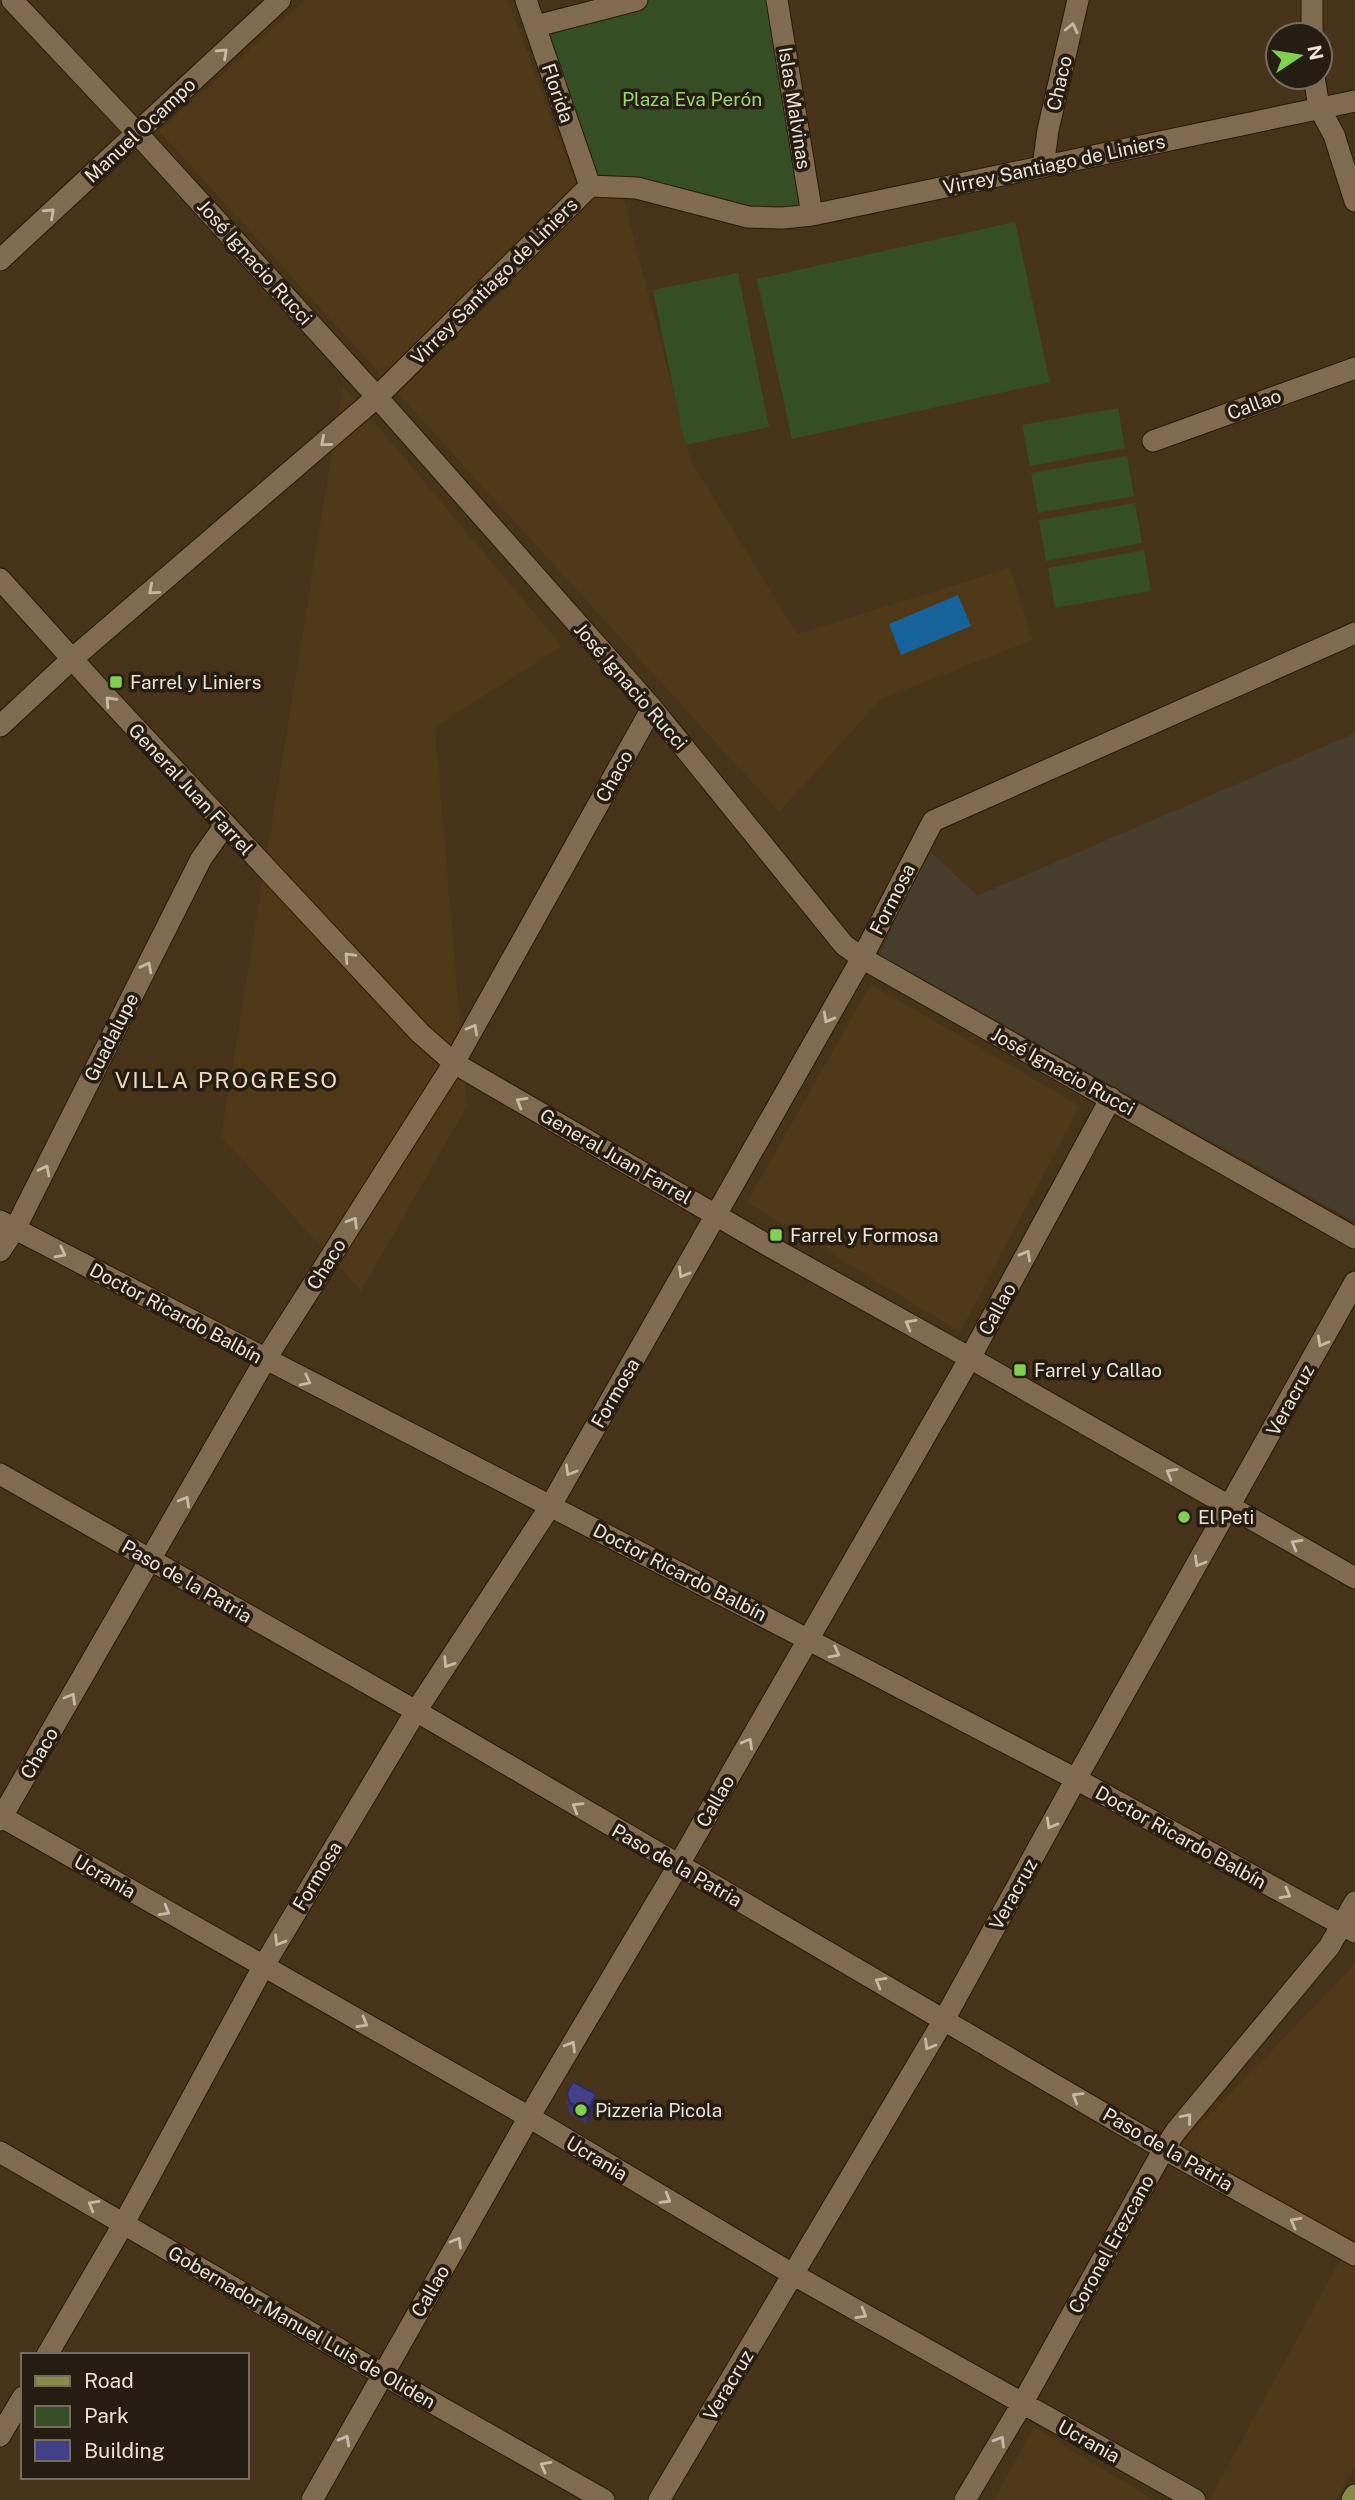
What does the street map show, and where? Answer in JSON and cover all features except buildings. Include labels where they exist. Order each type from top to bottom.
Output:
[{"type":"main road","points":[[1352,2500],[1355,2495]]},
{"type":"street","name":"José Ignacio Rucci","points":[[12,0],[377,397],[652,708],[844,945],[862,958],[1355,1237]]},
{"type":"street","name":"Manuel Ocampo","points":[[0,260],[280,0]]},
{"type":"street","name":"Florida","points":[[526,0],[590,186]]},
{"type":"street","points":[[536,26],[637,0]]},
{"type":"street","name":"Islas Malvinas","points":[[777,0],[812,215]]},
{"type":"street","name":"Chaco","points":[[1043,167],[1048,130],[1078,0]]},
{"type":"street","points":[[1312,0],[1312,21]]},
{"type":"street","points":[[1316,91],[1319,107],[1334,135],[1355,201]]},
{"type":"street","name":"Virrey Santiago de Liniers","points":[[0,726],[72,659],[377,397],[590,186],[637,188],[748,217],[812,215],[1355,100]]},
{"type":"street","name":"Callao","points":[[1153,441],[1355,368]]},
{"type":"street","name":"General Juan Farrel","points":[[0,579],[420,1033],[454,1063],[1355,1578]]},
{"type":"street","name":"Formosa","points":[[48,2353],[124,2223],[263,1967],[416,1712],[551,1505],[862,958],[926,831],[938,817],[1355,633]]},
{"type":"street","name":"Chaco","points":[[1,1818],[265,1360],[454,1063],[652,708]]},
{"type":"street","name":"Guadalupe","points":[[0,1251],[7,1225],[201,859],[225,825]]},
{"type":"street","name":"Callao","points":[[312,2500],[529,2117],[678,1866],[970,1357],[1111,1098]]},
{"type":"street","name":"Doctor Ricardo Balbín","points":[[7,1225],[1076,1779],[1349,1928]]},
{"type":"street","name":"Veracruz","points":[[659,2500],[945,2018],[1355,1282]]},
{"type":"street","name":"Paso de la Patria","points":[[0,1474],[945,2018],[1164,2149],[1355,2255]]},
{"type":"street","name":"Ucrania","points":[[1,1818],[529,2117],[794,2275],[1195,2500]]},
{"type":"street","name":"Coronel Erezcano","points":[[965,2500],[1022,2404],[1164,2149],[1329,1947],[1349,1928],[1355,1902]]},
{"type":"street","name":"Gobernador Manuel Luis de Oliden","points":[[0,2152],[604,2500]]},
{"type":"street","points":[[0,2436],[21,2400]]},
{"type":"shaded area","points":[[305,0],[508,0],[577,187],[624,199],[691,461],[797,634],[1010,568],[1033,640],[881,699],[779,812],[159,131]]},
{"type":"shaded area","points":[[343,385],[562,646],[435,727],[467,1106],[361,1291],[221,1136]]},
{"type":"shaded area","points":[[1355,733],[1355,1222],[880,955],[926,847],[977,896]]},
{"type":"shaded area","points":[[871,984],[1080,1106],[960,1332],[747,1202]]},
{"type":"shaded area","points":[[1355,1964],[1355,2467],[1335,2500],[1209,2500],[1351,2240],[1172,2154]]},
{"type":"shaded area","points":[[1034,2427],[1154,2500],[994,2500]]},
{"type":"green space","name":"Plaza Eva Perón","points":[[637,0],[777,0],[812,215],[590,186],[536,26]]},
{"type":"green space","points":[[1015,222],[1050,382],[792,439],[757,279]]},
{"type":"green space","points":[[738,273],[769,427],[685,445],[653,290]]},
{"type":"green space","points":[[1118,408],[1125,448],[1030,466],[1022,425]]},
{"type":"green space","points":[[1127,456],[1134,496],[1038,513],[1031,473]]},
{"type":"green space","points":[[1135,503],[1142,543],[1046,561],[1039,520]]},
{"type":"green space","points":[[1144,550],[1151,591],[1055,608],[1048,568]]},
{"type":"water","points":[[958,595],[971,626],[901,655],[889,624]]},
{"type":"place","name":"Farrel y Liniers","points":[[116,682]]},
{"type":"place","name":"Farrel y Formosa","points":[[776,1235]]},
{"type":"place","name":"Farrel y Callao","points":[[1020,1370]]},
{"type":"place","name":"El Peti","points":[[1184,1517]]},
{"type":"place","name":"Pizzeria Picola","points":[[581,2110]]},
{"type":"district","name":"VILLA PROGRESO","points":[[227,1079]]}]
